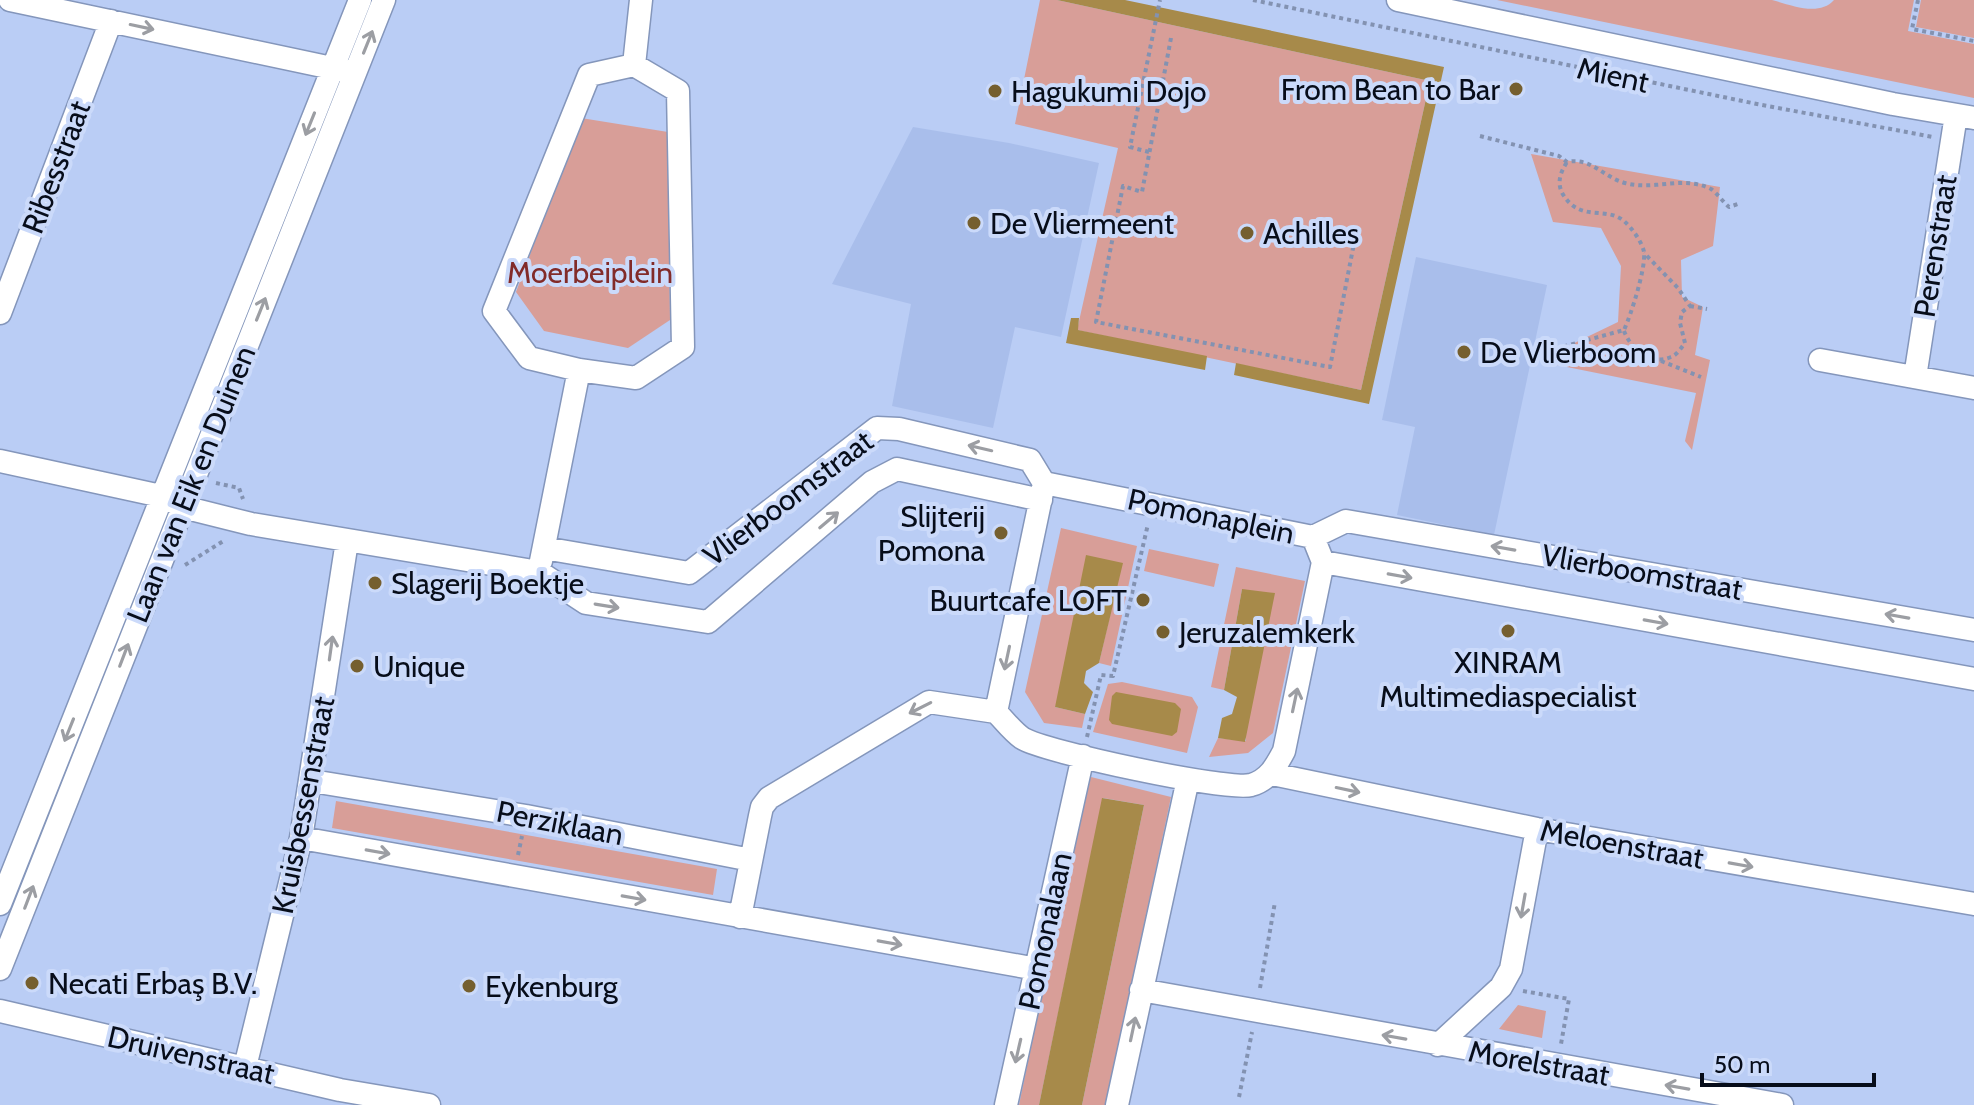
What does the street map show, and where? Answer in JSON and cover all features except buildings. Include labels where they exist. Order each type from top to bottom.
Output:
[{"type":"street","points":[[10,0],[355,73]]},
{"type":"street","name":"Laan van Eik en Duinen","points":[[0,904],[360,0]]},
{"type":"street","name":"Laan van Eik en Duinen","points":[[0,969],[384,0]]},
{"type":"street","points":[[634,65],[641,0]]},
{"type":"street","name":"Mient","points":[[1398,0],[1965,116]]},
{"type":"street","name":"Ribesstraat","points":[[0,313],[111,21]]},
{"type":"street","points":[[634,65],[678,91],[683,347],[636,378],[579,370],[529,358],[494,311],[589,75],[634,65]]},
{"type":"street","name":"Perenstraat","points":[[1915,377],[1952,141],[1965,116]]},
{"type":"street","points":[[1820,360],[1974,388]]},
{"type":"street","points":[[539,572],[579,370]]},
{"type":"street","name":"Vlierboomstraat","points":[[544,548],[689,573],[877,428],[899,429],[1030,460],[1043,491]]},
{"type":"street","name":"Vlierboomstraat","points":[[0,461],[161,496],[183,507],[251,524],[539,572],[586,603],[708,622],[886,473],[897,469],[1043,491]]},
{"type":"street","points":[[996,712],[1043,491]]},
{"type":"street","name":"Pomonaplein","points":[[1043,491],[1313,537],[1323,562],[1284,751],[1272,774]]},
{"type":"street","name":"Vlierboomstraat","points":[[1313,537],[1346,521],[1974,630]]},
{"type":"street","name":"Kruisbessenstraat","points":[[245,1067],[301,838],[347,541]]},
{"type":"street","name":"Vlierboomstraat","points":[[1323,562],[1974,679]]},
{"type":"street","points":[[740,917],[762,807],[769,798],[929,702],[996,712],[1023,738],[1083,756],[1188,779],[1250,785],[1272,774]]},
{"type":"street","name":"Pomonalaan","points":[[1006,1105],[1083,756]]},
{"type":"street","name":"Meloenstraat","points":[[1272,774],[1537,829],[1974,904]]},
{"type":"street","points":[[1117,1105],[1188,779]]},
{"type":"street","name":"Perziklaan","points":[[312,781],[526,816],[751,860]]},
{"type":"street","name":"Morelstraat","points":[[1438,1045],[1501,987],[1511,969],[1537,829]]},
{"type":"street","name":"Perziklaan","points":[[301,838],[1037,969]]},
{"type":"street","name":"Morelstraat","points":[[1141,990],[1782,1105]]},
{"type":"street","name":"Druivenstraat","points":[[0,1011],[340,1090],[429,1105]]},
{"type":"path","points":[[1149,152],[1130,147],[1160,0]]},
{"type":"path","name":"Mient","points":[[1253,0],[1952,141]]},
{"type":"path","points":[[1918,0],[1912,29],[1974,41]]},
{"type":"path","points":[[1171,38],[1142,192],[1123,186],[1096,322],[1330,367],[1356,233]]},
{"type":"path","points":[[1480,136],[1559,156],[1567,162],[1578,160],[1619,181],[1642,187],[1682,182],[1712,190],[1729,207],[1738,204]]},
{"type":"path","points":[[1567,162],[1561,172],[1559,189],[1569,204],[1580,211],[1622,218],[1644,253],[1678,288],[1690,306],[1707,309]]},
{"type":"path","points":[[1540,345],[1558,348],[1624,330],[1633,312],[1644,253]]},
{"type":"path","points":[[1659,360],[1674,357],[1685,343],[1680,323],[1682,312],[1690,306]]},
{"type":"path","points":[[1624,330],[1635,350],[1701,377]]},
{"type":"path","points":[[1083,756],[1101,675],[1113,676],[1149,521]]},
{"type":"path","points":[[513,877],[526,816]]},
{"type":"path","points":[[1501,987],[1569,999],[1557,1066]]},
{"type":"shaded area","points":[[1057,0],[1125,0],[1444,67],[1369,404],[1234,375],[1236,363],[1361,390],[1430,81]]},
{"type":"shaded area","name":"De Vliermeent","points":[[913,127],[1009,143],[1099,163],[1061,337],[1015,327],[993,428],[892,406],[911,304],[832,284]]},
{"type":"shaded area","name":"De Vlierboom","points":[[1416,257],[1547,285],[1494,535],[1397,515],[1415,427],[1382,420]]},
{"type":"shaded area","points":[[1071,318],[1079,318],[1078,330],[1207,356],[1205,370],[1066,343]]},
{"type":"shaded area","points":[[1086,555],[1123,563],[1099,663],[1086,671],[1084,683],[1093,692],[1085,714],[1055,707]]},
{"type":"shaded area","points":[[1242,589],[1275,593],[1245,742],[1218,738],[1222,718],[1232,714],[1237,697],[1224,690]]},
{"type":"shaded area","points":[[1116,692],[1175,703],[1181,709],[1177,732],[1172,736],[1112,724],[1109,720],[1112,696]]},
{"type":"shaded area","points":[[1102,798],[1144,805],[1082,1105],[1039,1105]]},
{"type":"green space","name":"Achilles","points":[[1040,0],[1057,0],[1430,81],[1361,390],[1077,330],[1118,148],[1015,124]]},
{"type":"green space","points":[[1497,0],[1772,0],[1813,9],[1834,0],[1914,0],[1908,31],[1974,44],[1974,98]]},
{"type":"green space","points":[[1921,0],[1974,0],[1974,38],[1916,27]]},
{"type":"green space","name":"Moerbeiplein","points":[[581,118],[668,132],[670,320],[628,348],[544,331],[516,292]]},
{"type":"green space","points":[[1531,154],[1720,187],[1713,246],[1681,260],[1682,297],[1703,307],[1695,355],[1710,360],[1692,450],[1685,441],[1696,393],[1557,365],[1562,349],[1618,322],[1621,266],[1601,228],[1553,222]]},
{"type":"green space","points":[[1061,528],[1137,546],[1111,666],[1099,663],[1122,563],[1055,707],[1085,714],[1082,728],[1044,723],[1025,692]]},
{"type":"green space","points":[[1149,549],[1219,564],[1214,587],[1144,571]]},
{"type":"green space","points":[[1236,567],[1305,581],[1273,733],[1248,753],[1209,757],[1218,738],[1246,741],[1242,589],[1224,690],[1211,687]]},
{"type":"green space","points":[[1122,682],[1192,697],[1198,707],[1187,753],[1093,732],[1108,684]]},
{"type":"green space","points":[[1087,776],[1171,797],[1106,1105],[1082,1105],[1144,805],[1103,798],[1039,1105],[1019,1105]]},
{"type":"green space","points":[[336,801],[717,869],[713,895],[332,828]]},
{"type":"green space","points":[[1518,1005],[1546,1011],[1542,1038],[1499,1029]]},
{"type":"place","name":"From Bean to Bar","points":[[1516,89]]},
{"type":"place","name":"Hagukumi Dojo","points":[[995,91]]},
{"type":"place","name":"De Vliermeent","points":[[974,223]]},
{"type":"place","name":"Achilles","points":[[1247,233]]},
{"type":"place","name":"De Vlierboom","points":[[1464,352]]},
{"type":"place","name":"Slijterij Pomona","points":[[1001,533]]},
{"type":"place","name":"Slagerij Boektje","points":[[375,583]]},
{"type":"place","name":"Buurtcafe LOFT","points":[[1143,600]]},
{"type":"place","name":"XINRAM Multimediaspecialist","points":[[1508,631]]},
{"type":"place","name":"Jeruzalemkerk","points":[[1163,632]]},
{"type":"place","name":"Unique","points":[[357,666]]},
{"type":"place","name":"Necati Erbaş B.V.","points":[[32,983]]},
{"type":"place","name":"Eykenburg","points":[[469,986]]}]
